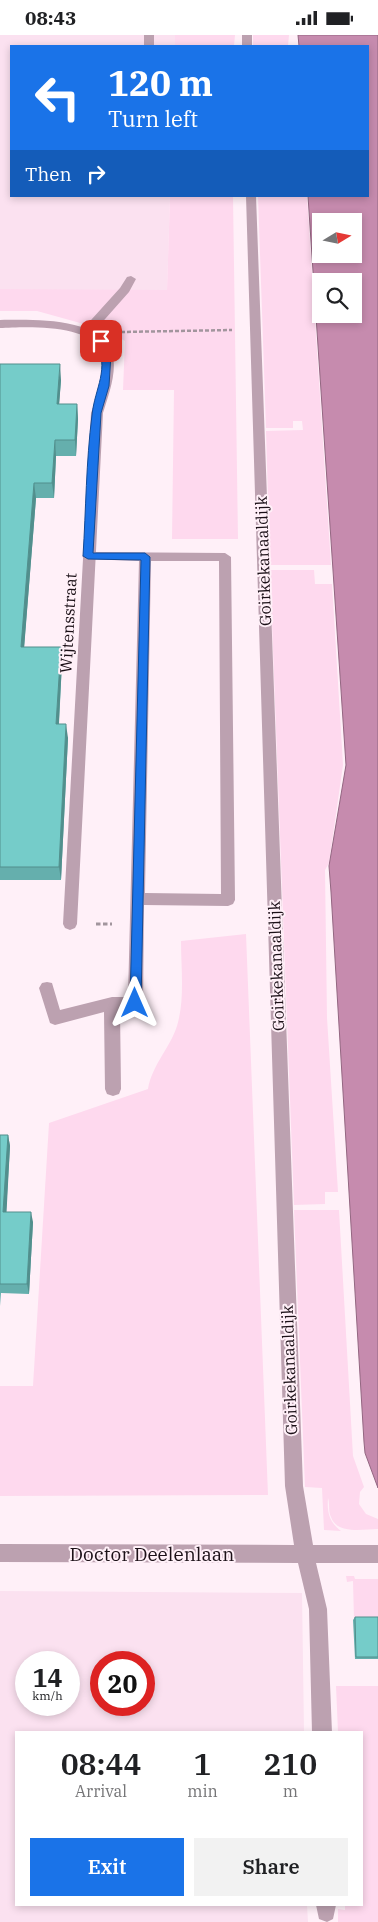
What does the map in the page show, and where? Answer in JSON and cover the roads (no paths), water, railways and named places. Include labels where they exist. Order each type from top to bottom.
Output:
[{"type":"street","name":"Goirkekanaaldijk","points":[[251,197],[294,1486],[305,1555],[318,1609],[322,1731]]},
{"type":"street","points":[[0,324],[39,325],[86,333],[125,290],[131,279]]},
{"type":"street","name":"Wijtensstraat","points":[[70,924],[97,413],[105,386],[107,354],[101,341],[86,333]]},
{"type":"street","points":[[88,556],[225,557],[228,900],[136,899]]},
{"type":"street","points":[[47,988],[55,1018],[112,1003],[135,1003],[145,557]]},
{"type":"street","points":[[112,1003],[112,1089]]},
{"type":"street","name":"Doctor Deelenlaan","points":[[0,1553],[378,1555]]}]
